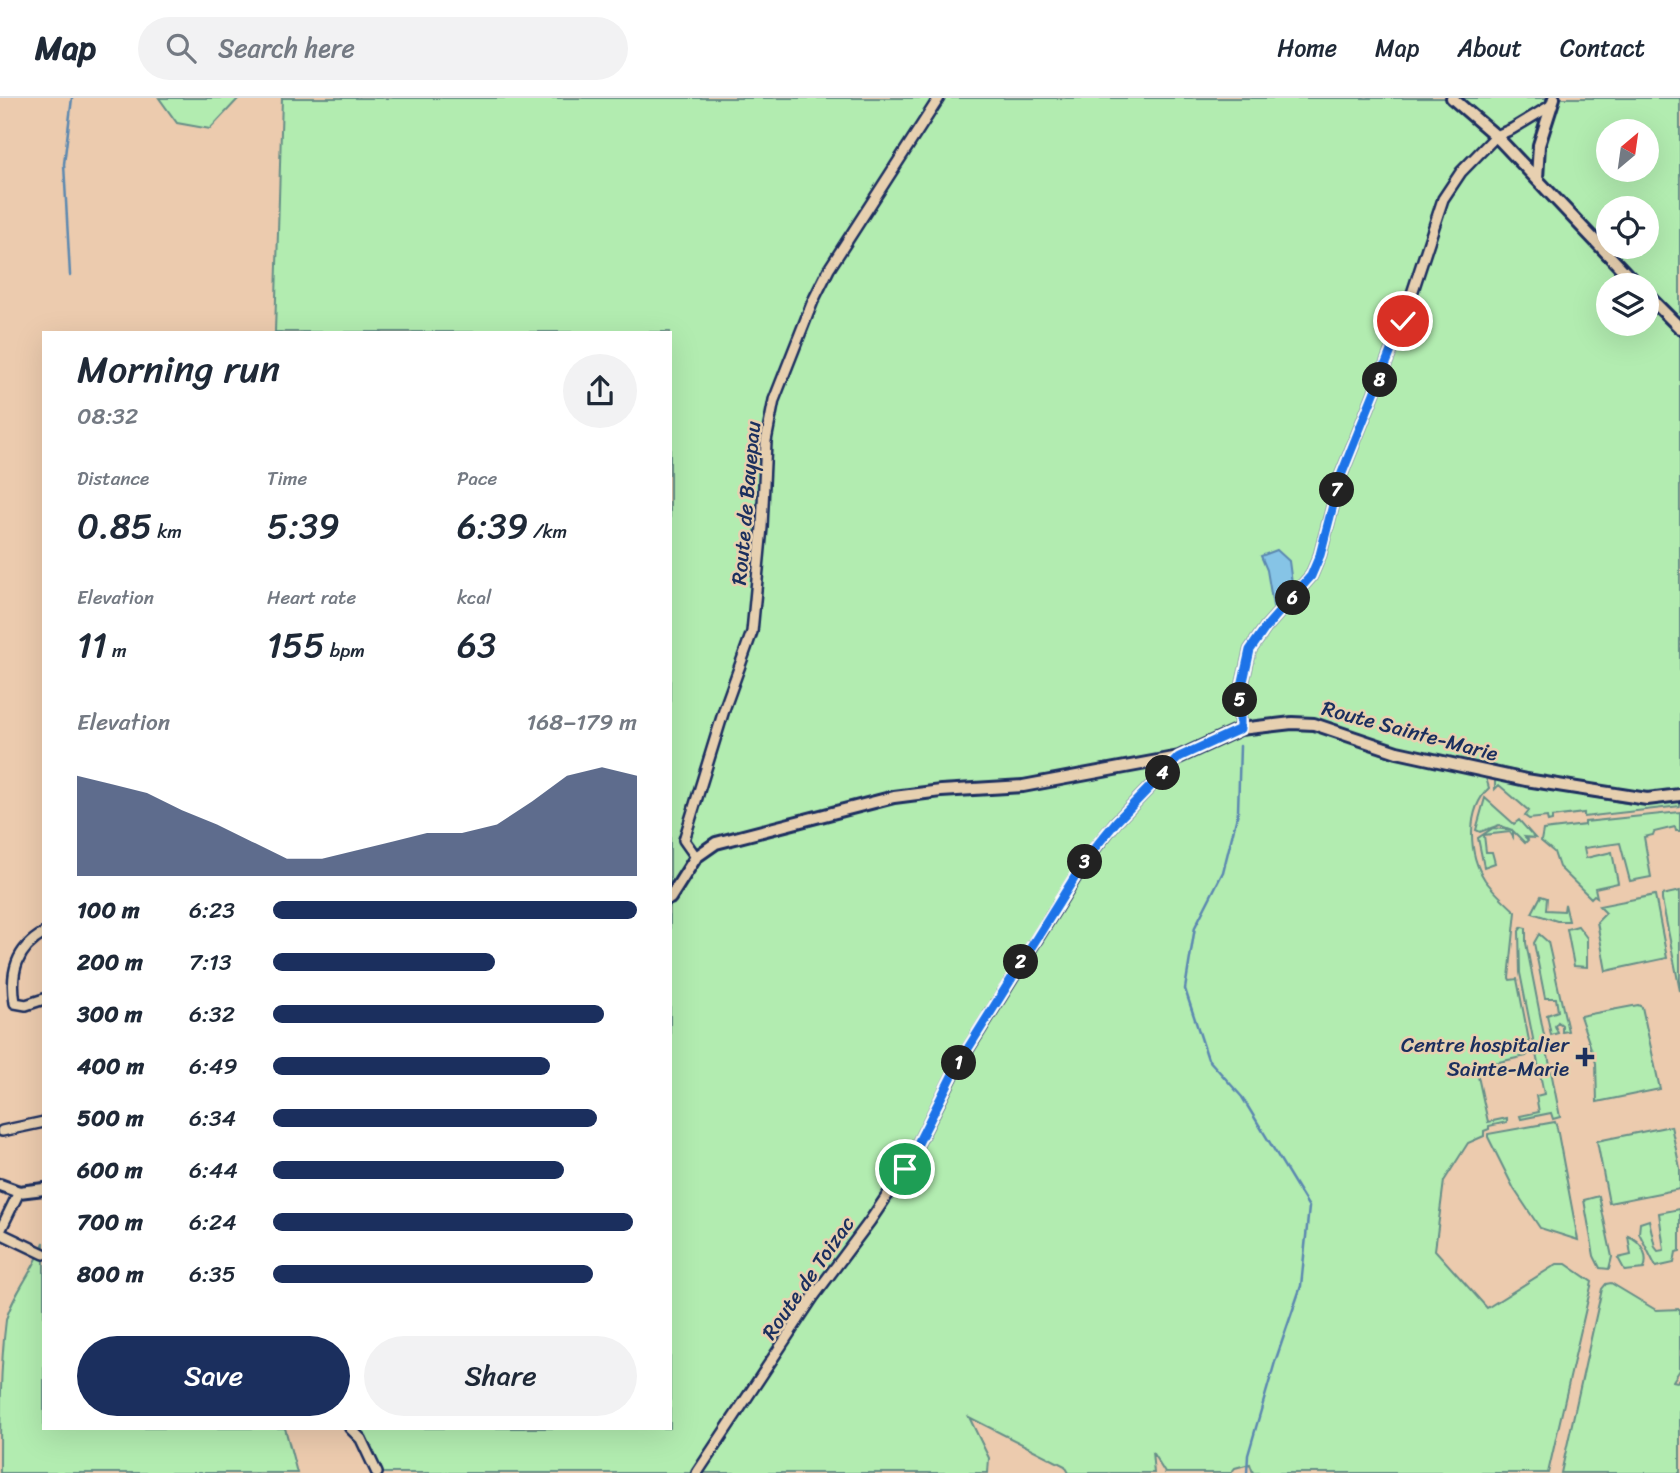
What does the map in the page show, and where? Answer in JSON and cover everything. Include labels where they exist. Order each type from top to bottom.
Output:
[{"type":"street","name":"Route de Bayepau","points":[[696,857],[684,840],[725,707],[752,632],[766,441],[774,400],[813,301],[829,269],[939,98]]},
{"type":"street","points":[[1452,98],[1496,136],[1626,273]]},
{"type":"street","points":[[1240,729],[1240,695],[1250,650],[1266,627],[1311,576],[1320,555],[1340,478],[1403,321],[1443,199],[1461,172],[1496,136],[1512,130],[1552,102]]},
{"type":"street","points":[[1537,179],[1539,145],[1552,102]]},
{"type":"street","points":[[1659,307],[1680,328]]},
{"type":"street","name":"Route Sainte-Marie","points":[[696,857],[716,842],[894,797],[1023,786],[1179,757],[1240,729],[1292,723],[1314,724],[1397,752],[1492,774],[1647,799],[1680,794]]},
{"type":"street","name":"Route de Toizac","points":[[697,1473],[814,1296],[905,1169],[957,1066],[1088,856],[1116,822],[1179,757]]},
{"type":"street","points":[[672,895],[696,857]]},
{"type":"street","points":[[42,934],[29,941],[15,962],[12,986],[15,1003],[26,1005],[42,1000]]},
{"type":"street","points":[[2,1131],[42,1122]]},
{"type":"street","points":[[0,1185],[19,1192],[42,1189]]},
{"type":"street","points":[[19,1192],[0,1232],[42,1253]]},
{"type":"street","points":[[352,1430],[361,1439],[377,1473]]},
{"type":"green space","points":[[159,98],[239,98],[210,129],[177,123]]},
{"type":"green space","points":[[282,98],[1680,98],[1680,789],[1650,796],[1484,765],[1453,770],[1486,778],[1489,788],[1476,808],[1473,820],[1475,858],[1485,880],[1516,912],[1509,978],[1517,979],[1531,1051],[1526,1056],[1476,1067],[1488,1122],[1507,1118],[1507,1122],[1489,1126],[1489,1129],[1484,1131],[1484,1136],[1468,1143],[1444,1181],[1435,1250],[1487,1308],[1557,1264],[1566,1264],[1592,1282],[1548,1473],[1253,1473],[1250,1464],[1235,1468],[1231,1473],[1165,1473],[1152,1452],[1154,1473],[1069,1473],[1065,1466],[969,1417],[989,1458],[988,1473],[374,1473],[359,1440],[347,1430],[672,1430],[672,331],[275,331]]},
{"type":"green space","points":[[1495,780],[1632,804],[1680,800],[1680,806],[1584,817],[1584,813],[1552,817],[1552,821],[1548,822],[1547,817],[1529,819],[1525,816],[1529,811],[1499,785],[1495,789]]},
{"type":"green space","points":[[1485,798],[1514,824],[1519,820],[1535,838],[1525,837],[1528,840],[1525,843],[1513,831],[1513,837],[1510,832],[1484,835],[1486,852],[1492,852],[1495,863],[1484,867],[1478,838],[1493,828],[1512,830],[1499,825],[1480,832],[1476,830]]},
{"type":"green space","points":[[1680,812],[1680,831],[1676,831],[1675,827],[1644,837],[1651,877],[1630,881],[1620,843],[1584,848],[1586,858],[1612,852],[1618,883],[1595,888],[1597,897],[1594,895],[1591,898],[1559,867],[1554,852],[1541,841],[1543,830],[1585,825],[1585,822]]},
{"type":"green space","points":[[1680,891],[1680,991],[1662,895]]},
{"type":"green space","points":[[1655,895],[1667,958],[1606,971],[1597,922],[1606,913],[1599,906]]},
{"type":"green space","points":[[1541,896],[1547,898],[1546,910],[1564,911],[1565,904],[1569,921],[1557,921],[1532,913]]},
{"type":"green space","points":[[1578,926],[1587,938],[1587,967],[1574,966],[1567,929]]},
{"type":"green space","points":[[1522,927],[1526,928],[1526,943],[1560,1117],[1553,1119],[1551,1113],[1521,1119],[1520,1116],[1539,1112],[1536,1096],[1544,1094],[1520,973],[1519,931]]},
{"type":"green space","points":[[1539,934],[1548,942],[1568,1031],[1562,1032],[1562,1025],[1558,1022],[1555,1026],[1558,1033],[1551,1035],[1547,1015],[1558,1011],[1556,998],[1545,998],[1534,943]]},
{"type":"green space","points":[[1638,1005],[1642,1007],[1660,1089],[1597,1102],[1596,1063],[1580,1016]]},
{"type":"green space","points":[[1555,1122],[1578,1240],[1540,1228],[1514,1189],[1488,1137],[1488,1134]]},
{"type":"green space","points":[[1671,1126],[1680,1168],[1680,1189],[1609,1203],[1597,1141]]},
{"type":"green space","points":[[1599,1196],[1612,1257],[1609,1269],[1600,1268],[1594,1256],[1584,1200]]},
{"type":"green space","points":[[1680,1209],[1680,1251],[1676,1252],[1674,1263],[1656,1267],[1639,1233],[1640,1223],[1649,1220],[1655,1247],[1658,1251],[1664,1250],[1659,1213]]},
{"type":"green space","points":[[1628,1236],[1637,1241],[1643,1250],[1646,1259],[1644,1269],[1625,1271],[1618,1258],[1631,1255]]},
{"type":"green space","points":[[42,1246],[42,1430],[286,1430],[297,1473],[0,1473],[1,1377],[6,1320]]},
{"type":"green space","points":[[1611,1283],[1656,1310],[1680,1309],[1680,1370],[1673,1381],[1680,1379],[1680,1473],[1561,1473],[1602,1289]]},
{"type":"water","points":[[1277,550],[1289,561],[1293,591],[1273,606],[1267,570],[1261,556]]},
{"type":"waterway","points":[[70,275],[64,164],[72,98]]},
{"type":"waterway","points":[[1240,746],[1238,812],[1223,872],[1195,927],[1185,989],[1208,1059],[1242,1097],[1309,1207],[1301,1286],[1248,1455],[1247,1473]]},
{"type":"place","name":"Centre hospitalier Sainte-Marie","points":[[1585,1057]]},
{"type":"route","points":[[905,1169],[957,1066],[1088,856],[1116,822],[1179,757],[1240,729],[1240,695],[1250,650],[1266,627],[1311,576],[1320,555],[1340,478],[1403,321]]}]
